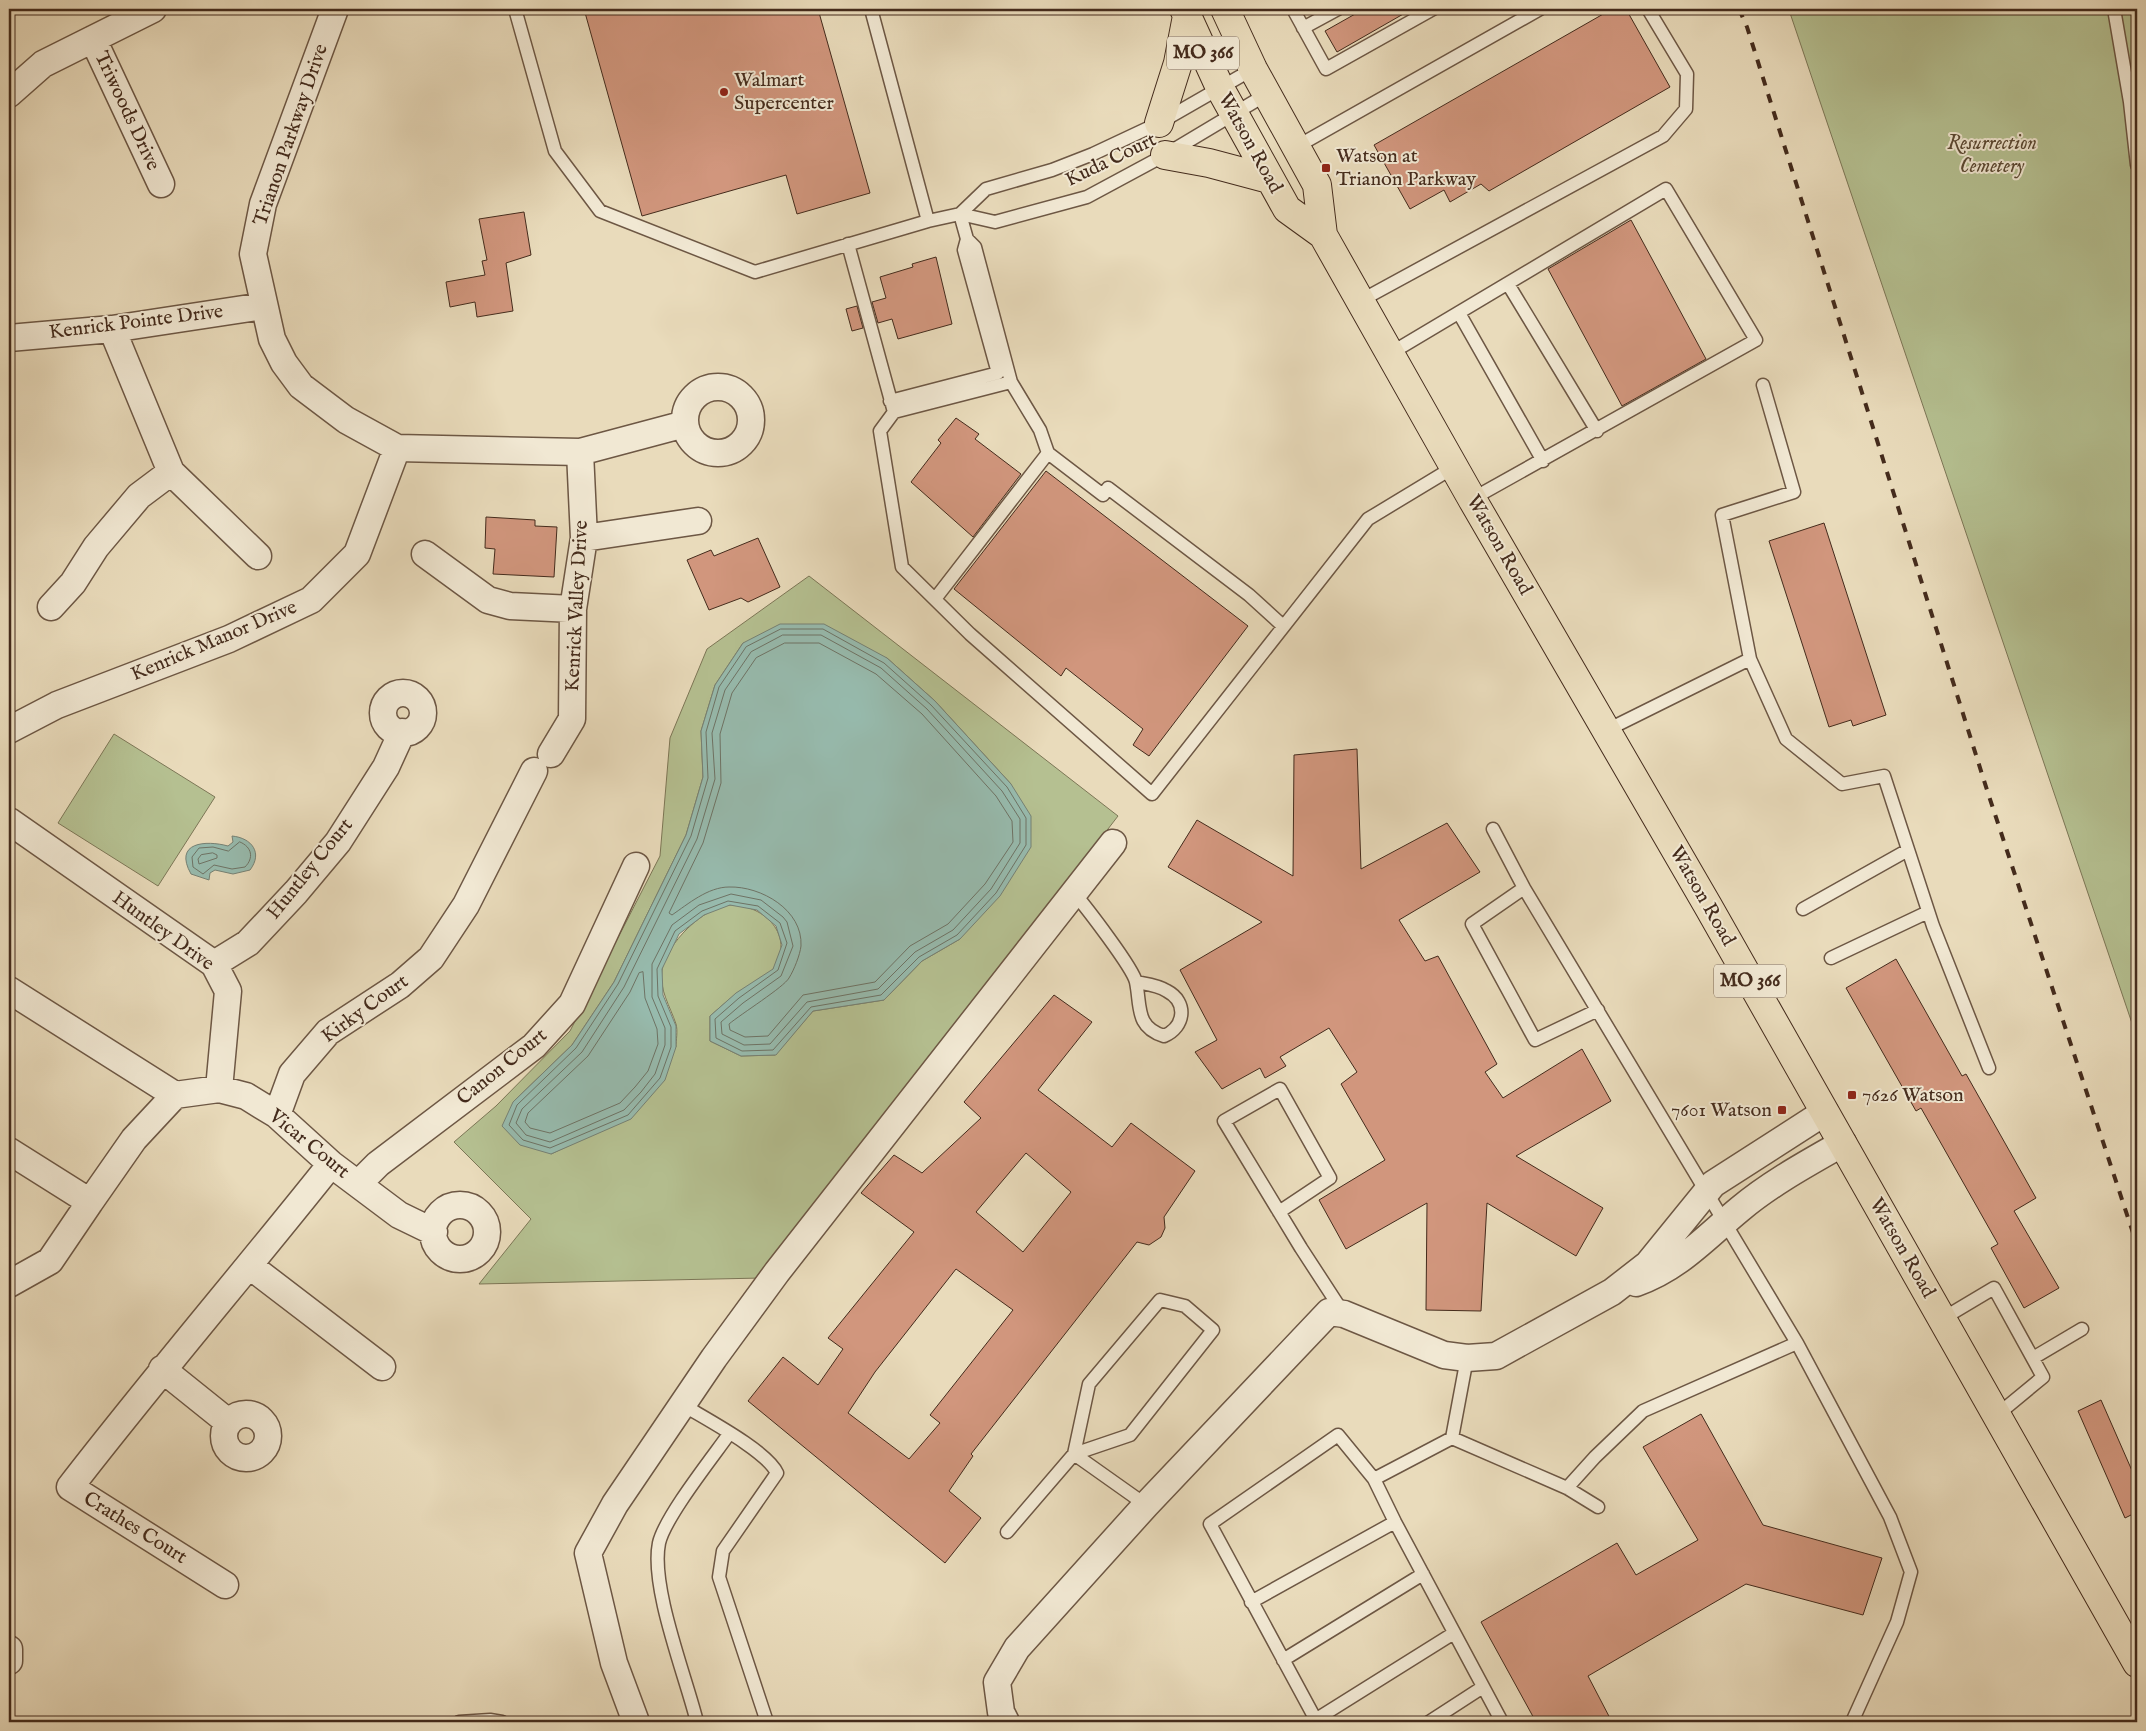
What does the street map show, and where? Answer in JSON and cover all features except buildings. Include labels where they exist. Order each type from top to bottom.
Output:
[{"type":"main road","name":"Watson Road","points":[[1225,9],[1253,69],[1317,185],[1323,235],[1472,499],[1607,730],[1843,1143],[2137,1663]]},
{"type":"main road","name":"Watson Road","points":[[1185,12],[1221,90],[1287,209],[1323,235]]},
{"type":"main road","points":[[1159,123],[1178,63],[1185,12]]},
{"type":"main road","points":[[1165,155],[1209,163],[1269,179]]},
{"type":"street","name":"Triwoods Drive","points":[[9,94],[43,64],[153,9]]},
{"type":"street","name":"Trianon Parkway Drive","points":[[335,9],[263,204],[253,254],[272,339],[280,355],[301,386],[346,420],[397,448],[580,452],[685,424]]},
{"type":"street","name":"Triwoods Drive","points":[[93,39],[161,184]]},
{"type":"street","name":"Kenrick Pointe Drive","points":[[9,338],[112,329],[264,306]]},
{"type":"street","points":[[112,329],[171,472],[258,556]]},
{"type":"street","name":"Kenrick Manor Drive","points":[[9,730],[57,705],[229,639],[311,600],[357,554],[397,448]]},
{"type":"street","name":"Kenrick Valley Drive","points":[[431,958],[466,905],[542,762],[572,719],[573,609],[584,538],[580,452]]},
{"type":"street","points":[[51,607],[73,583],[96,547],[139,496],[171,472]]},
{"type":"street","points":[[584,538],[698,521]]},
{"type":"street","points":[[425,554],[488,600],[510,606],[573,609]]},
{"type":"street","name":"Huntley Court","points":[[214,964],[248,943],[296,892],[338,842],[386,767],[402,732]]},
{"type":"street","name":"Huntley Drive","points":[[9,821],[214,964],[228,991],[219,1089]]},
{"type":"street","points":[[636,1722],[614,1663],[588,1553],[614,1504],[714,1358],[777,1272],[1113,843]]},
{"type":"street","name":"Canon Court","points":[[358,1184],[378,1164],[534,1046],[572,1004],[636,866]]},
{"type":"street","name":"Kirky Court","points":[[277,1115],[292,1074],[328,1032],[400,985],[431,958]]},
{"type":"street","points":[[9,990],[175,1095],[134,1139],[50,1261],[9,1284]]},
{"type":"street","name":"Vicar Court","points":[[175,1095],[219,1089],[246,1096],[277,1115],[331,1164],[399,1215],[434,1232]]},
{"type":"street","points":[[1006,1722],[1001,1712],[997,1682],[1018,1648],[1146,1505],[1329,1312],[1344,1314],[1444,1355],[1467,1358],[1496,1356],[1612,1292],[1648,1264],[1713,1184],[1825,1112]]},
{"type":"street","points":[[1612,1292],[1659,1275],[1699,1245],[1741,1208],[1801,1167],[1843,1143]]},
{"type":"street","points":[[9,1151],[90,1202]]},
{"type":"street","name":"Crathes Court","points":[[225,1585],[70,1487],[162,1369],[250,1266],[331,1164]]},
{"type":"street","points":[[250,1266],[382,1367]]},
{"type":"street","points":[[162,1369],[228,1422]]},
{"type":"street","points":[[9,1649],[9,1661]]},
{"type":"lane","name":"Kuda Court","points":[[515,9],[555,151],[600,211],[755,272],[928,220],[960,214],[995,222],[1087,196],[1165,155],[1267,94]]},
{"type":"lane","points":[[871,9],[928,220]]},
{"type":"lane","points":[[1292,9],[1326,69],[1433,9]]},
{"type":"lane","points":[[1303,28],[1338,9]]},
{"type":"lane","points":[[1296,147],[1540,9]]},
{"type":"lane","points":[[1360,301],[1663,136],[1686,109],[1687,74],[1648,9]]},
{"type":"lane","points":[[2114,9],[2130,102],[2137,165]]},
{"type":"lane","name":"Kuda Court","points":[[960,214],[986,190],[1093,154],[1159,123],[1221,90],[1253,69]]},
{"type":"lane","points":[[1391,353],[1666,189],[1756,340],[1544,461],[1472,499]]},
{"type":"lane","points":[[960,214],[967,238],[975,248],[1011,382],[1040,430],[1048,453],[1103,495],[1108,488],[1249,596],[1283,626]]},
{"type":"lane","points":[[892,406],[998,373],[964,250],[967,238]]},
{"type":"lane","points":[[848,244],[892,406],[880,431],[902,567],[970,634],[1152,794],[1368,518],[1454,467]]},
{"type":"lane","points":[[1508,284],[1597,431]]},
{"type":"lane","points":[[1459,313],[1544,461]]},
{"type":"lane","points":[[892,406],[1011,382]]},
{"type":"lane","points":[[1763,385],[1794,492],[1722,515],[1750,659],[1786,739],[1842,784],[1884,776],[1928,912],[1989,1068]]},
{"type":"lane","points":[[935,599],[1048,453]]},
{"type":"lane","points":[[1607,730],[1750,659]]},
{"type":"lane","points":[[1493,829],[1524,888],[1797,1343],[1890,1517],[1911,1572],[1897,1622],[1852,1722]]},
{"type":"lane","points":[[1802,909],[1908,850]]},
{"type":"lane","points":[[1524,888],[1472,924],[1534,1040],[1598,1010]]},
{"type":"lane","points":[[1074,893],[1136,982],[1141,1016],[1147,1027],[1164,1036],[1172,1033],[1182,1019],[1179,1001],[1166,990],[1136,982]]},
{"type":"lane","points":[[1830,958],[1928,912]]},
{"type":"lane","points":[[1279,1212],[1330,1178],[1280,1089],[1224,1121],[1279,1212],[1344,1314]]},
{"type":"lane","points":[[1942,1319],[1994,1288],[2043,1377],[1997,1415]]},
{"type":"lane","points":[[1007,1532],[1074,1454],[1089,1384],[1160,1300],[1185,1306],[1213,1330],[1130,1435],[1074,1454]]},
{"type":"lane","points":[[2034,1358],[2082,1329]]},
{"type":"lane","points":[[1567,1488],[1595,1457],[1643,1411],[1797,1343]]},
{"type":"lane","points":[[1452,1438],[1467,1358]]},
{"type":"lane","points":[[683,1405],[773,1465],[776,1473],[723,1551],[719,1578],[767,1722]]},
{"type":"lane","points":[[697,1722],[659,1589],[659,1543],[674,1514],[729,1434]]},
{"type":"lane","points":[[1454,1633],[1316,1721],[1210,1524],[1338,1435],[1374,1479],[1394,1522],[1423,1574],[1502,1722]]},
{"type":"lane","points":[[1452,1438],[1567,1488],[1598,1507]]},
{"type":"lane","points":[[1374,1479],[1452,1438]]},
{"type":"lane","points":[[1074,1454],[1146,1505]]},
{"type":"lane","points":[[1252,1602],[1394,1522]]},
{"type":"lane","points":[[1283,1660],[1423,1574]]},
{"type":"lane","points":[[1429,1722],[1483,1687]]},
{"type":"lane","points":[[459,1722],[490,1720],[502,1722]]},
{"type":"green space","name":"Resurrection Cemetery","points":[[2137,9],[2137,1038],[1789,10]]},
{"type":"green space","points":[[809,576],[1118,816],[762,1278],[479,1284],[531,1219],[454,1142],[496,1106],[570,1031],[660,856],[670,738],[707,649]],"holes":[[[743,643],[887,658],[935,701],[1011,784],[960,939],[922,961],[884,1000],[813,1011],[775,1055],[741,1056],[710,1041],[710,1016],[736,994],[767,975],[774,968],[780,956],[779,934],[765,916],[743,906],[731,905],[709,912],[698,919],[678,938],[665,960],[662,970],[662,984],[677,1027],[676,1047],[585,1138],[551,1154],[513,1102],[572,1045],[614,982],[686,835],[703,777],[701,731],[715,685]]]},
{"type":"green space","points":[[114,734],[215,797],[158,886],[58,823]]},
{"type":"water","points":[[780,624],[824,624],[887,658],[935,701],[1011,784],[1031,816],[1031,847],[1000,896],[960,939],[922,961],[884,1000],[813,1011],[776,1055],[741,1056],[710,1041],[710,1016],[736,993],[773,969],[782,945],[776,926],[757,910],[730,905],[704,915],[679,934],[662,969],[663,995],[676,1026],[676,1047],[665,1080],[631,1119],[551,1154],[520,1145],[502,1126],[513,1102],[572,1045],[614,982],[686,835],[703,777],[701,731],[715,685],[743,643]]},
{"type":"water","points":[[232,836],[245,840],[253,847],[255,858],[250,870],[233,874],[215,870],[210,873],[209,880],[191,874],[186,855],[189,849],[210,843],[228,846],[233,842]]},
{"type":"railway","points":[[1739,9],[1747,27],[1987,790],[2137,1245]]},
{"type":"place","name":"Walmart Supercenter","points":[[724,92]]},
{"type":"place","name":"Watson at Trianon Parkway","points":[[1326,168]]},
{"type":"place","name":"7626 Watson","points":[[1852,1095]]},
{"type":"place","name":"7601 Watson","points":[[1782,1110]]}]
